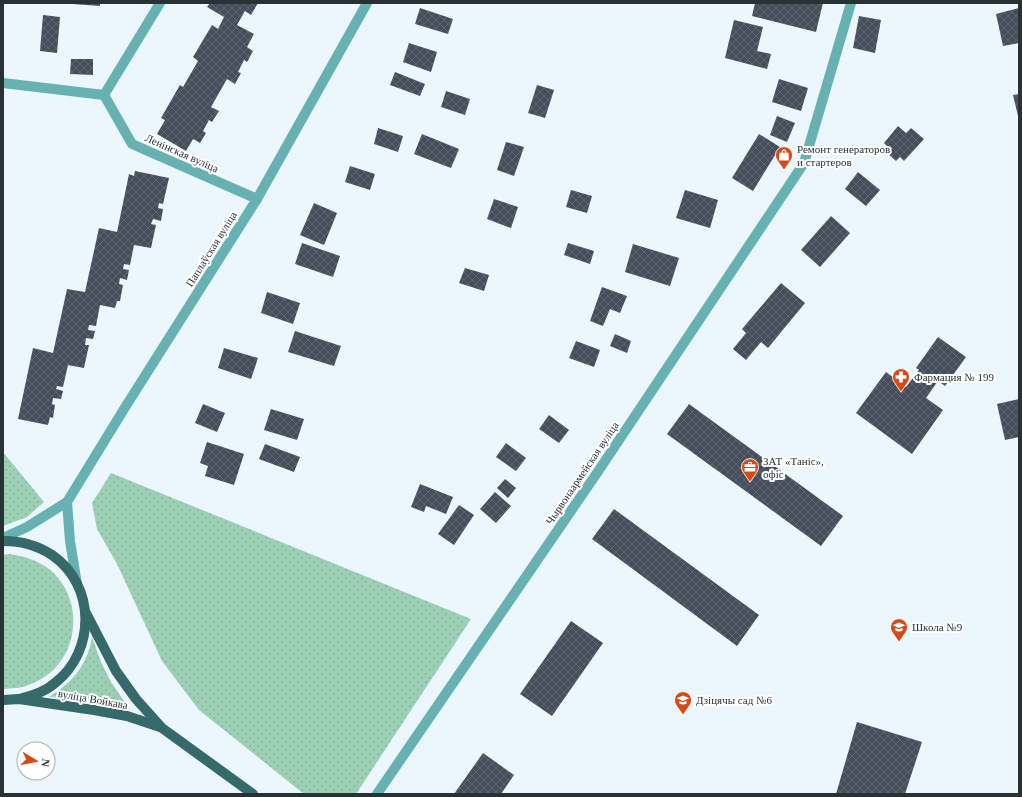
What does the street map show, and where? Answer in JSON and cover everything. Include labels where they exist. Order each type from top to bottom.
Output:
[{"type":"main road","name":"вуліца Войкава","points":[[3,540],[17,541],[35,546],[52,555],[66,568],[77,584],[83,598],[86,613],[85,633],[80,652],[69,669],[55,683],[38,694],[19,699],[3,700]]},
{"type":"main road","name":"вуліца Войкава","points":[[86,613],[116,671],[136,699],[162,728],[253,794]]},
{"type":"main road","name":"вуліца Войкава","points":[[19,699],[127,716],[162,728]]},
{"type":"street","points":[[3,83],[104,95],[160,3]]},
{"type":"street","name":"Паплаўская вуліца","points":[[3,540],[67,502],[128,402],[257,199],[367,3]]},
{"type":"street","name":"Чырвонаармейская вуліца","points":[[377,794],[599,470],[804,163],[851,3]]},
{"type":"street","name":"Ленінская вуліца","points":[[104,95],[132,144],[257,199]]},
{"type":"street","points":[[67,502],[70,541],[77,584]]},
{"type":"green space","points":[[3,452],[44,502],[27,517],[3,526]]},
{"type":"green space","points":[[111,473],[471,619],[356,794],[304,794],[199,710],[162,661],[117,564],[97,529],[92,503]]},
{"type":"green space","points":[[9,554],[25,557],[40,563],[49,569],[61,582],[69,598],[73,615],[73,632],[68,648],[60,663],[47,675],[25,686],[3,689],[3,555]]},
{"type":"green space","points":[[92,637],[101,662],[111,682],[130,710],[98,701],[49,697],[62,688],[77,673],[88,653]]},
{"type":"building","points":[[100,3],[100,6],[72,4]]},
{"type":"building","points":[[210,3],[258,3],[251,15],[245,11],[237,25],[254,34],[247,47],[253,51],[247,62],[244,60],[238,72],[241,73],[235,84],[227,79],[211,107],[219,111],[212,122],[209,120],[203,131],[206,133],[200,143],[193,139],[186,151],[157,134],[165,120],[161,118],[180,85],[183,87],[198,61],[193,57],[212,25],[218,29],[224,17],[207,7]]},
{"type":"building","points":[[755,3],[823,3],[816,32],[752,16]]},
{"type":"building","points":[[420,8],[453,19],[448,34],[415,24]]},
{"type":"building","points":[[1019,8],[1019,43],[1003,46],[996,14]]},
{"type":"building","points":[[43,15],[60,17],[57,53],[40,51]]},
{"type":"building","points":[[859,16],[881,20],[875,53],[853,48]]},
{"type":"building","points":[[734,20],[763,27],[757,51],[771,54],[767,69],[725,58]]},
{"type":"building","points":[[409,43],[437,52],[431,72],[403,62]]},
{"type":"building","points":[[71,59],[93,59],[93,75],[70,74]]},
{"type":"building","points":[[395,72],[425,84],[420,96],[390,85]]},
{"type":"building","points":[[779,79],[808,88],[801,111],[772,102]]},
{"type":"building","points":[[537,85],[554,90],[545,118],[528,113]]},
{"type":"building","points":[[446,91],[470,99],[465,115],[441,107]]},
{"type":"building","points":[[1019,94],[1019,116],[1018,116],[1013,95]]},
{"type":"building","points":[[777,116],[795,123],[787,142],[770,135]]},
{"type":"building","points":[[898,126],[906,133],[911,128],[924,139],[904,161],[900,157],[896,161],[887,153],[890,149],[884,143]]},
{"type":"building","points":[[378,128],[403,136],[398,152],[374,144]]},
{"type":"building","points":[[422,134],[459,149],[451,168],[414,154]]},
{"type":"building","points":[[759,134],[780,147],[753,191],[732,178]]},
{"type":"building","points":[[506,142],[524,147],[514,176],[497,170]]},
{"type":"building","points":[[350,166],[375,174],[370,190],[345,182]]},
{"type":"building","points":[[135,171],[169,178],[163,204],[159,203],[158,208],[163,209],[161,221],[153,219],[151,224],[156,225],[151,248],[134,245],[130,265],[124,264],[123,269],[129,270],[127,280],[120,278],[119,284],[123,285],[120,301],[117,301],[115,308],[100,305],[96,326],[89,325],[88,330],[95,331],[93,339],[86,338],[85,345],[89,345],[84,368],[68,365],[63,387],[57,386],[56,389],[63,391],[61,399],[53,398],[52,404],[55,405],[53,418],[50,417],[48,425],[18,419],[33,348],[53,353],[67,289],[85,292],[99,228],[117,232],[129,174],[134,176]]},
{"type":"building","points":[[858,172],[880,190],[866,206],[845,189]]},
{"type":"building","points":[[571,190],[592,196],[587,213],[566,207]]},
{"type":"building","points":[[685,190],[718,200],[710,228],[676,218]]},
{"type":"building","points":[[494,199],[518,207],[511,228],[487,219]]},
{"type":"building","points":[[314,203],[337,213],[324,245],[300,235]]},
{"type":"building","points":[[831,216],[850,233],[820,267],[801,250]]},
{"type":"building","points":[[302,243],[340,256],[333,277],[295,264]]},
{"type":"building","points":[[568,243],[594,251],[590,264],[564,255]]},
{"type":"building","points":[[633,244],[679,258],[670,286],[625,272]]},
{"type":"building","points":[[465,268],[489,275],[484,291],[459,283]]},
{"type":"building","points":[[781,283],[805,303],[768,348],[761,342],[746,360],[733,349],[746,333],[742,329]]},
{"type":"building","points":[[602,287],[627,296],[620,313],[610,309],[603,326],[590,321]]},
{"type":"building","points":[[267,292],[300,303],[293,324],[261,313]]},
{"type":"building","points":[[295,331],[341,346],[334,366],[288,352]]},
{"type":"building","points":[[615,334],[631,341],[627,353],[610,346]]},
{"type":"building","name":"Фармация № 199","points":[[938,337],[966,357],[945,386],[938,381],[926,398],[943,410],[912,454],[856,413],[886,372],[906,387],[919,370],[916,368]]},
{"type":"building","points":[[576,341],[600,350],[594,367],[569,358]]},
{"type":"building","points":[[224,348],[258,358],[251,379],[218,368]]},
{"type":"building","points":[[1019,399],[1019,437],[1005,440],[997,404]]},
{"type":"building","points":[[203,404],[225,413],[217,432],[195,423]]},
{"type":"building","points":[[689,404],[843,516],[821,546],[667,434]]},
{"type":"building","points":[[271,409],[304,419],[297,440],[264,430]]},
{"type":"building","points":[[549,415],[569,430],[559,443],[539,429]]},
{"type":"building","points":[[207,442],[244,454],[234,485],[205,476],[208,466],[200,463]]},
{"type":"building","points":[[506,443],[526,458],[516,471],[496,457]]},
{"type":"building","points":[[265,444],[300,457],[294,472],[259,459]]},
{"type":"building","points":[[505,479],[516,488],[508,498],[497,488]]},
{"type":"building","points":[[420,484],[453,497],[446,514],[426,506],[424,512],[411,507]]},
{"type":"building","points":[[495,492],[511,506],[496,523],[480,509]]},
{"type":"building","points":[[459,505],[474,515],[454,545],[438,534]]},
{"type":"building","points":[[614,509],[759,615],[737,646],[592,539]]},
{"type":"building","points":[[571,621],[603,643],[552,716],[520,694]]},
{"type":"building","points":[[857,722],[922,742],[905,794],[836,794]]},
{"type":"building","points":[[483,753],[514,775],[501,794],[454,794]]},
{"type":"place","name":"Ремонт генераторов и стартеров","points":[[784,170]]},
{"type":"place","name":"Фармация № 199","points":[[901,392]]},
{"type":"place","name":"ЗАТ «Таніс», офіс","points":[[750,482]]},
{"type":"place","name":"Школа №9","points":[[899,642]]},
{"type":"place","name":"Дзіцячы сад №6","points":[[683,715]]}]
